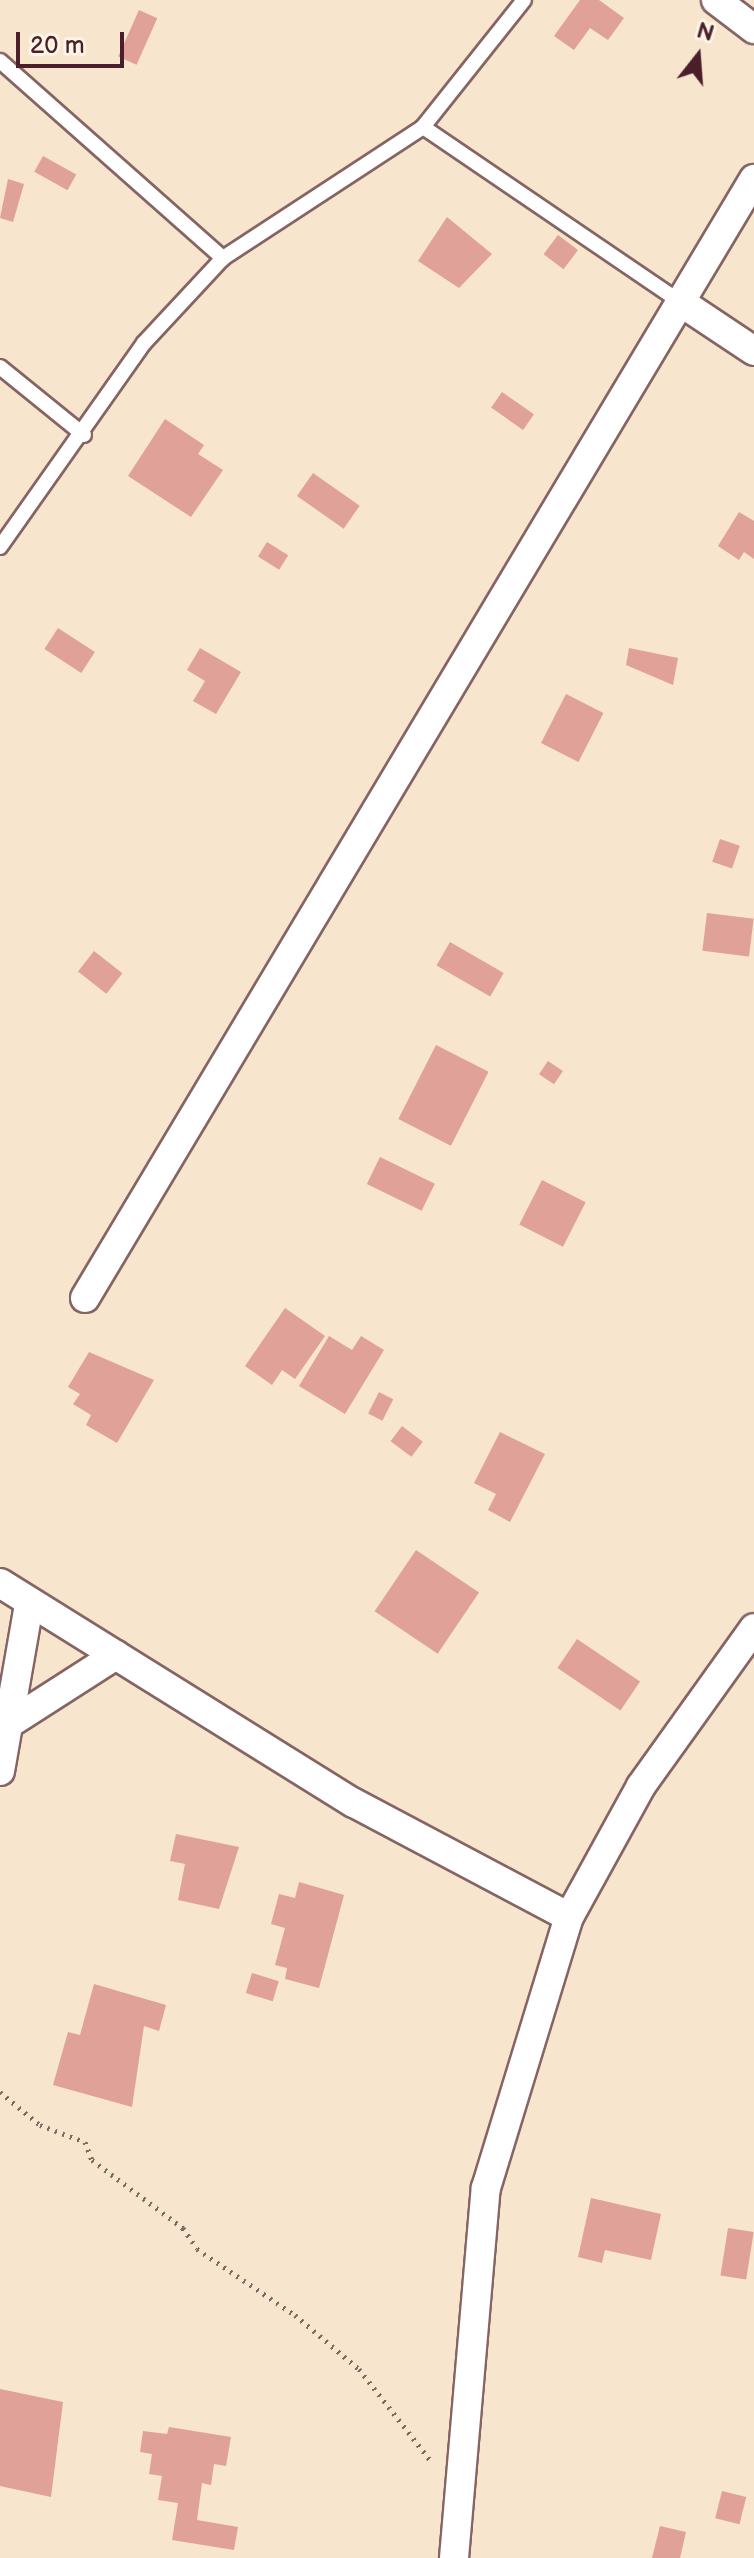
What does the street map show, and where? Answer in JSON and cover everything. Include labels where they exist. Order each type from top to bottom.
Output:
[{"type":"street","points":[[716,0],[754,29]]},
{"type":"street","points":[[85,1298],[754,179]]},
{"type":"street","points":[[679,301],[754,351]]},
{"type":"street","points":[[0,1583],[29,1604],[354,1803],[569,1917]]},
{"type":"street","points":[[0,1771],[29,1604]]},
{"type":"street","points":[[454,2558],[486,2188],[569,1917],[641,1786],[754,1628]]},
{"type":"street","points":[[10,1723],[116,1655]]},
{"type":"lane","points":[[0,547],[84,435],[144,343],[223,258],[423,127],[524,0]]},
{"type":"lane","points":[[0,61],[223,258]]},
{"type":"lane","points":[[423,127],[679,301]]},
{"type":"lane","points":[[0,367],[84,435]]},
{"type":"path","points":[[0,2092],[40,2125],[85,2142],[92,2160],[183,2228],[197,2249],[295,2315],[359,2369],[461,2500]]},
{"type":"building","points":[[580,0],[599,0],[624,18],[608,40],[590,28],[574,50],[554,36]]},
{"type":"building","points":[[139,10],[157,18],[137,65],[118,57]]},
{"type":"building","points":[[43,156],[76,174],[68,190],[34,172]]},
{"type":"building","points":[[8,179],[24,184],[13,222],[0,218]]},
{"type":"building","points":[[447,217],[492,254],[459,288],[418,261]]},
{"type":"building","points":[[558,235],[578,250],[564,269],[544,254]]},
{"type":"building","points":[[502,392],[534,414],[523,430],[491,408]]},
{"type":"building","points":[[165,419],[204,445],[198,454],[223,470],[191,517],[128,476]]},
{"type":"building","points":[[313,473],[360,506],[344,529],[297,496]]},
{"type":"building","points":[[739,512],[754,521],[754,559],[744,552],[739,560],[718,546]]},
{"type":"building","points":[[267,542],[288,555],[279,570],[258,556]]},
{"type":"building","points":[[58,628],[95,652],[81,673],[44,649]]},
{"type":"building","points":[[200,648],[241,672],[216,714],[193,701],[205,681],[187,670]]},
{"type":"building","points":[[629,648],[678,658],[673,685],[626,665]]},
{"type":"building","points":[[566,694],[603,713],[578,762],[541,743]]},
{"type":"building","points":[[720,839],[740,846],[732,869],[712,862]]},
{"type":"building","points":[[707,913],[754,919],[749,956],[702,951]]},
{"type":"building","points":[[450,942],[504,973],[490,996],[436,965]]},
{"type":"building","points":[[94,951],[122,973],[106,994],[78,971]]},
{"type":"building","points":[[436,1045],[489,1072],[451,1146],[398,1119]]},
{"type":"building","points":[[548,1061],[563,1071],[554,1084],[539,1074]]},
{"type":"building","points":[[380,1157],[435,1184],[422,1211],[367,1184]]},
{"type":"building","points":[[542,1180],[586,1202],[563,1247],[519,1225]]},
{"type":"building","points":[[285,1308],[325,1336],[295,1379],[282,1370],[272,1385],[245,1366]]},
{"type":"building","points":[[329,1336],[352,1350],[361,1336],[384,1350],[345,1414],[299,1386]]},
{"type":"building","points":[[89,1352],[154,1380],[117,1443],[86,1425],[91,1415],[73,1404],[80,1394],[68,1387]]},
{"type":"building","points":[[379,1392],[393,1399],[382,1421],[368,1413]]},
{"type":"building","points":[[402,1426],[423,1442],[411,1457],[391,1441]]},
{"type":"building","points":[[500,1432],[545,1454],[510,1522],[488,1510],[496,1494],[474,1483]]},
{"type":"building","points":[[416,1550],[479,1592],[438,1654],[375,1611]]},
{"type":"building","points":[[577,1639],[640,1681],[620,1711],[557,1668]]},
{"type":"building","points":[[176,1834],[239,1847],[219,1909],[178,1900],[185,1864],[170,1861]]},
{"type":"building","points":[[299,1882],[344,1895],[319,1988],[285,1979],[287,1968],[275,1965],[285,1928],[271,1924],[279,1894],[295,1898]]},
{"type":"building","points":[[252,1973],[279,1981],[273,2001],[246,1993]]},
{"type":"building","points":[[94,1984],[166,2005],[159,2031],[144,2026],[132,2107],[53,2085],[68,2032],[80,2035]]},
{"type":"building","points":[[591,2198],[661,2214],[651,2260],[605,2250],[602,2263],[578,2257]]},
{"type":"building","points":[[728,2228],[754,2232],[746,2279],[720,2275]]},
{"type":"building","points":[[0,2389],[63,2402],[51,2497],[0,2486]]},
{"type":"building","points":[[169,2427],[231,2437],[226,2466],[214,2464],[211,2485],[202,2483],[197,2520],[238,2527],[234,2550],[172,2540],[178,2503],[158,2500],[162,2476],[149,2474],[152,2454],[140,2452],[143,2431],[167,2434]]},
{"type":"building","points":[[722,2491],[746,2497],[739,2524],[715,2518]]},
{"type":"building","points":[[660,2526],[686,2532],[680,2558],[652,2558]]}]
